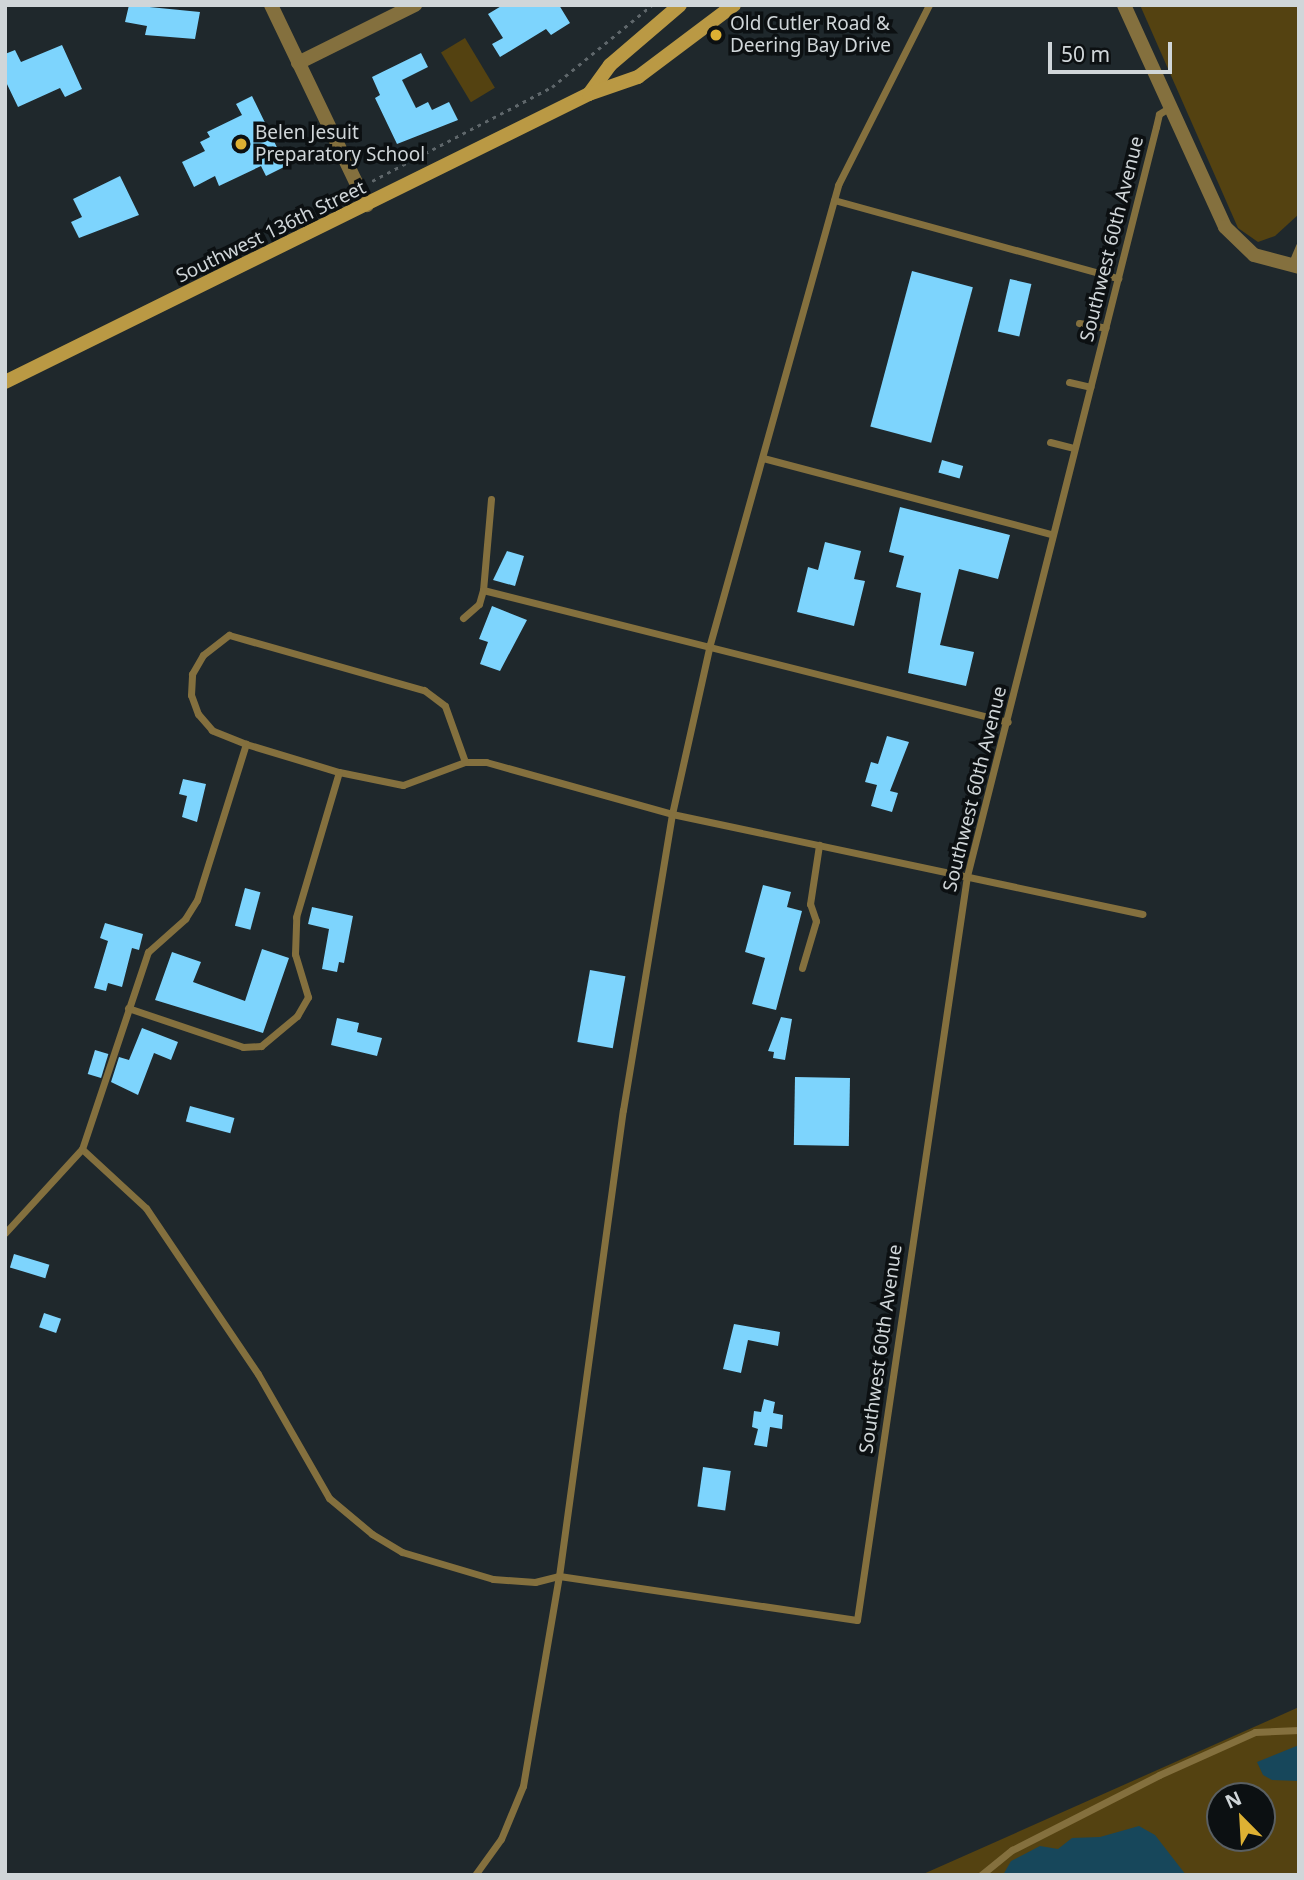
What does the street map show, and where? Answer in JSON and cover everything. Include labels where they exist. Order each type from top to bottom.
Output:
[{"type":"main road","name":"Southwest 136th Street","points":[[589,94],[610,65],[662,25],[681,5]]},
{"type":"main road","points":[[662,25],[691,5]]},
{"type":"main road","name":"Southwest 136th Street","points":[[5,382],[589,94],[638,77],[733,5]]},
{"type":"street","points":[[271,5],[367,205]]},
{"type":"street","points":[[298,63],[415,5]]},
{"type":"street","points":[[1124,5],[1230,234],[1254,255],[1295,266]]},
{"type":"lane","points":[[475,1875],[501,1839],[523,1786],[559,1576],[623,1111],[672,814],[710,644],[834,200],[929,5]]},
{"type":"lane","name":"Southwest 60th Avenue","points":[[559,1576],[857,1620],[967,876],[1008,722],[1050,534],[1106,328],[1159,114],[1170,107]]},
{"type":"lane","points":[[834,200],[1118,278]]},
{"type":"lane","points":[[1295,266],[1299,246]]},
{"type":"lane","points":[[1079,323],[1106,328]]},
{"type":"lane","points":[[1069,382],[1090,387]]},
{"type":"lane","points":[[1050,442],[1074,448]]},
{"type":"lane","points":[[763,458],[1050,534]]},
{"type":"lane","points":[[463,618],[479,604],[483,590],[491,499]]},
{"type":"lane","points":[[483,590],[710,644],[1008,722]]},
{"type":"lane","points":[[465,762],[445,706],[424,690],[229,635],[203,655],[192,674],[191,695],[198,714],[212,730],[246,744],[338,772],[404,785],[465,762],[485,762],[672,814],[1143,914]]},
{"type":"lane","points":[[6,1231],[82,1149],[148,952],[185,919],[197,900],[246,744]]},
{"type":"lane","points":[[128,1008],[243,1046],[261,1046],[298,1016],[308,997],[295,954],[296,917],[338,772]]},
{"type":"lane","points":[[802,968],[816,921],[810,904],[819,845]]},
{"type":"lane","points":[[82,1149],[146,1208],[258,1374],[329,1498],[351,1519],[402,1552],[442,1566],[494,1579],[535,1582],[559,1576]]},
{"type":"lane","points":[[981,1875],[1012,1850],[1159,1774],[1255,1732],[1299,1730]]},
{"type":"path","points":[[377,178],[552,87],[652,5]]},
{"type":"shaded area","points":[[1140,5],[1299,5],[1299,214],[1275,236],[1258,242],[1238,228]]},
{"type":"shaded area","points":[[465,38],[495,88],[471,102],[441,52]]},
{"type":"shaded area","points":[[1299,1707],[1299,1875],[921,1875]]},
{"type":"water","points":[[1299,1745],[1299,1781],[1272,1780],[1263,1775],[1257,1762]]},
{"type":"water","points":[[1139,1826],[1155,1835],[1186,1875],[1003,1875],[1011,1861],[1040,1846],[1058,1849],[1072,1838],[1100,1837]]},
{"type":"building","points":[[129,5],[200,12],[195,39],[145,35],[147,26],[125,22]]},
{"type":"building","points":[[503,5],[559,5],[570,23],[551,35],[546,29],[500,57],[492,44],[503,38],[488,14]]},
{"type":"building","points":[[62,45],[82,89],[65,97],[60,88],[18,107],[5,80],[5,54],[15,50],[21,62]]},
{"type":"building","points":[[421,53],[428,67],[402,80],[416,108],[428,102],[432,110],[449,102],[458,120],[397,144],[375,98],[380,95],[372,77]]},
{"type":"building","points":[[252,96],[286,166],[266,176],[261,166],[219,186],[215,176],[194,187],[182,162],[205,151],[200,142],[210,137],[207,132],[242,115],[236,104]]},
{"type":"building","points":[[120,176],[139,215],[79,238],[71,222],[82,217],[73,199]]},
{"type":"building","points":[[912,271],[973,287],[931,443],[870,427]]},
{"type":"building","points":[[1010,279],[1031,284],[1019,337],[998,332]]},
{"type":"building","points":[[942,460],[963,466],[960,479],[938,472]]},
{"type":"building","points":[[900,507],[1010,535],[998,579],[959,569],[940,645],[974,652],[966,686],[908,673],[921,593],[896,587],[904,556],[889,552]]},
{"type":"building","points":[[825,542],[861,551],[854,579],[865,581],[854,626],[797,612],[808,567],[818,570]]},
{"type":"building","points":[[507,551],[524,556],[515,586],[493,580]]},
{"type":"building","points":[[492,606],[527,620],[500,671],[480,664],[488,642],[479,639]]},
{"type":"building","points":[[887,736],[909,742],[890,791],[898,793],[892,812],[871,806],[877,785],[865,782],[871,762],[878,764]]},
{"type":"building","points":[[183,779],[206,784],[197,822],[182,817],[187,796],[179,794]]},
{"type":"building","points":[[763,885],[791,892],[787,907],[802,911],[776,1010],[752,1004],[765,958],[745,952]]},
{"type":"building","points":[[245,888],[260,892],[250,930],[235,926]]},
{"type":"building","points":[[312,907],[353,916],[344,963],[339,962],[337,972],[322,969],[329,929],[308,924]]},
{"type":"building","points":[[105,923],[143,934],[139,950],[132,948],[122,987],[108,983],[106,991],[94,988],[108,941],[100,938]]},
{"type":"building","points":[[262,949],[289,958],[263,1033],[155,1000],[172,952],[201,962],[193,982],[245,1001]]},
{"type":"building","points":[[590,970],[625,976],[613,1048],[577,1042]]},
{"type":"building","points":[[781,1017],[792,1019],[785,1060],[773,1058],[774,1052],[768,1051]]},
{"type":"building","points":[[337,1018],[359,1023],[357,1032],[382,1038],[377,1056],[331,1045]]},
{"type":"building","points":[[142,1028],[178,1042],[171,1060],[154,1053],[138,1095],[111,1082],[119,1057],[129,1060]]},
{"type":"building","points":[[95,1050],[108,1054],[101,1078],[88,1074]]},
{"type":"building","points":[[795,1077],[850,1078],[849,1146],[794,1145]]},
{"type":"building","points":[[190,1106],[234,1118],[230,1133],[186,1121]]},
{"type":"building","points":[[14,1254],[49,1265],[45,1278],[10,1267]]},
{"type":"building","points":[[44,1313],[61,1319],[56,1333],[39,1327]]},
{"type":"building","points":[[734,1324],[780,1332],[778,1346],[748,1340],[741,1373],[723,1369]]},
{"type":"building","points":[[764,1399],[775,1402],[773,1413],[783,1415],[782,1429],[770,1427],[767,1447],[754,1445],[758,1429],[752,1427],[754,1411],[761,1412]]},
{"type":"building","points":[[703,1467],[731,1471],[725,1511],[697,1507]]},
{"type":"place","name":"Old Cutler Road & Deering Bay Drive","points":[[716,35]]},
{"type":"place","name":"Belen Jesuit Preparatory School","points":[[241,144]]}]
